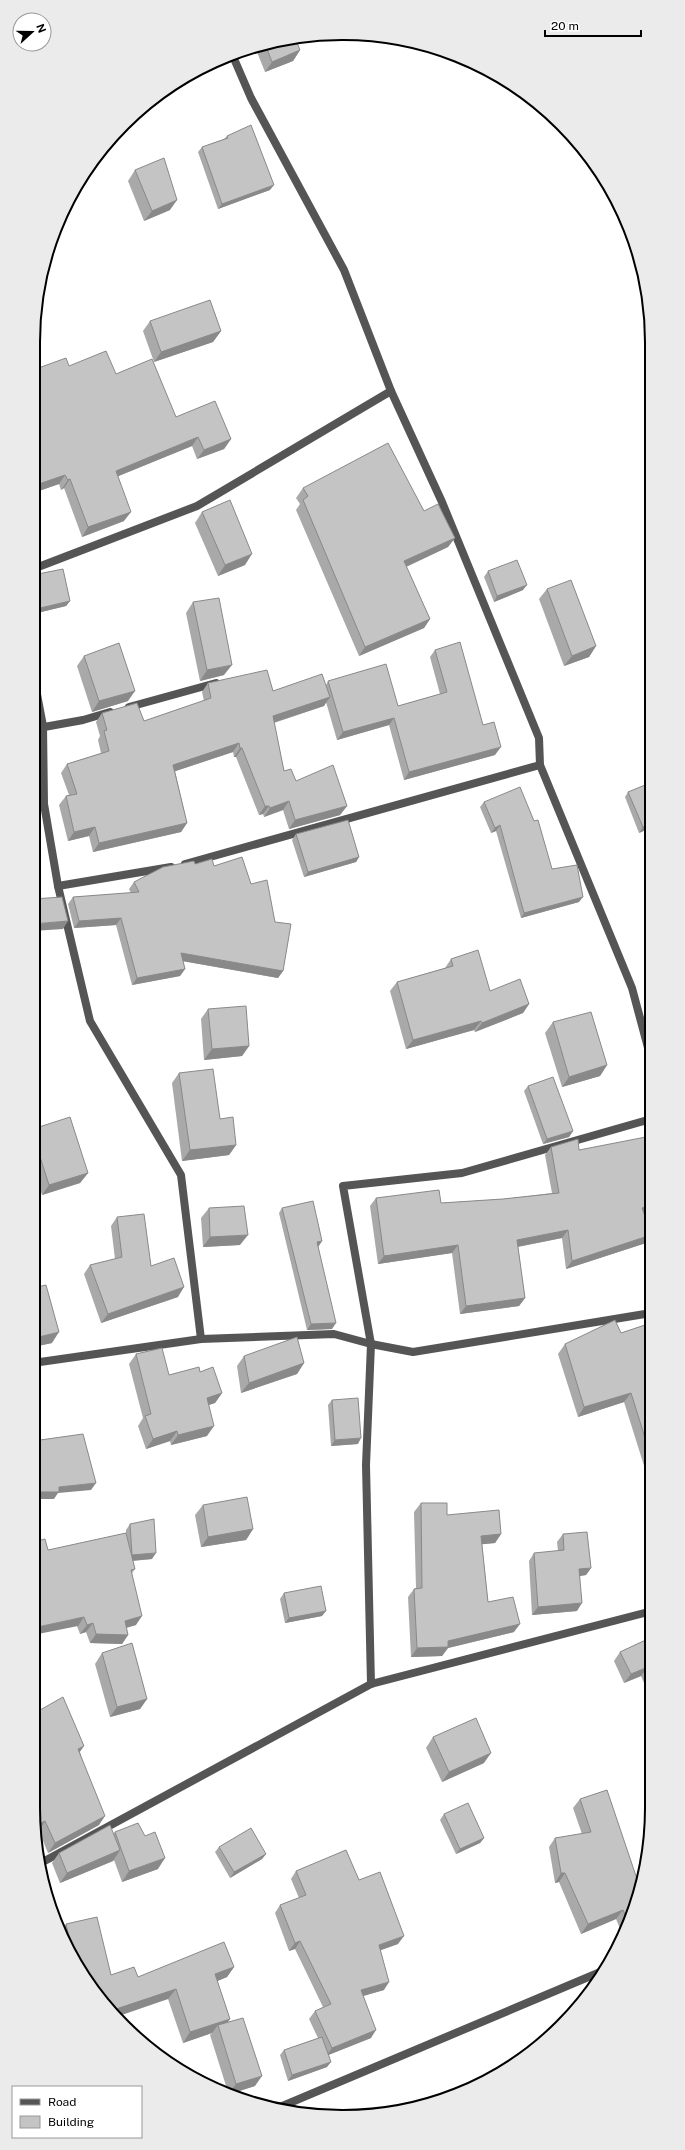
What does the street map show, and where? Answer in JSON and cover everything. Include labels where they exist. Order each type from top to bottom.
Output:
[{"type":"street","points":[[235,60],[252,98],[344,270],[391,391],[442,502],[539,738],[540,765],[632,988],[645,1037]]},
{"type":"street","points":[[40,566],[197,506],[391,391]]},
{"type":"street","points":[[40,727],[83,720],[228,680]]},
{"type":"street","points":[[40,710],[43,726],[44,804],[58,886],[90,1021],[181,1175],[201,1339]]},
{"type":"street","points":[[58,886],[180,865],[540,765]]},
{"type":"street","points":[[371,1684],[366,1465],[371,1344],[343,1186],[462,1173],[645,1121]]},
{"type":"street","points":[[40,1362],[201,1339],[334,1334],[371,1344],[413,1352],[645,1314]]},
{"type":"street","points":[[45,1860],[371,1684],[645,1613]]},
{"type":"street","points":[[288,2105],[591,1979]]},
{"type":"building","points":[[297,44],[300,50],[272,62],[267,49]]},
{"type":"building","points":[[251,125],[274,185],[222,204],[202,147],[228,138],[227,136]]},
{"type":"building","points":[[164,158],[177,200],[152,211],[135,170]]},
{"type":"building","points":[[210,300],[221,331],[161,352],[150,321]]},
{"type":"building","points":[[106,351],[116,374],[152,359],[176,417],[215,401],[231,439],[204,450],[198,437],[116,471],[131,512],[88,527],[70,479],[68,480],[65,475],[40,484],[40,367],[66,358],[69,366]]},
{"type":"building","points":[[388,443],[424,511],[438,504],[455,538],[404,561],[430,619],[365,647],[303,500],[308,496],[303,488]]},
{"type":"building","points":[[230,500],[252,554],[225,565],[202,512]]},
{"type":"building","points":[[517,560],[527,585],[497,596],[488,571]]},
{"type":"building","points":[[63,569],[70,601],[40,608],[40,574]]},
{"type":"building","points":[[571,580],[596,646],[572,656],[547,589]]},
{"type":"building","points":[[219,598],[232,665],[207,670],[193,602]]},
{"type":"building","points":[[460,642],[483,725],[494,722],[501,747],[409,772],[394,718],[343,732],[328,681],[386,664],[398,706],[447,692],[435,650]]},
{"type":"building","points":[[119,643],[135,691],[99,701],[84,656]]},
{"type":"building","points":[[267,670],[273,691],[322,674],[330,697],[273,716],[284,771],[291,769],[296,781],[333,765],[347,806],[295,820],[289,801],[270,808],[269,806],[265,806],[239,743],[173,765],[187,823],[99,843],[95,827],[74,832],[66,796],[77,794],[67,764],[109,751],[104,731],[107,730],[102,713],[137,703],[144,721],[211,698],[208,683]]},
{"type":"building","points":[[645,785],[645,826],[643,827],[628,792]]},
{"type":"building","points":[[520,787],[534,821],[538,820],[552,869],[577,865],[583,897],[524,913],[500,825],[495,828],[484,802]]},
{"type":"building","points":[[348,820],[359,857],[308,872],[296,834]]},
{"type":"building","points":[[242,857],[251,884],[267,880],[275,922],[291,924],[283,971],[181,953],[185,969],[137,978],[121,918],[79,921],[73,897],[139,892],[134,882],[163,867],[194,861],[195,864],[212,859],[214,866]]},
{"type":"building","points":[[62,897],[68,921],[40,923],[40,899]]},
{"type":"building","points":[[478,950],[490,991],[520,979],[529,1004],[482,1023],[481,1021],[413,1040],[397,982],[453,966],[451,959]]},
{"type":"building","points":[[246,1006],[249,1046],[212,1049],[208,1009]]},
{"type":"building","points":[[591,1012],[607,1065],[569,1077],[553,1022]]},
{"type":"building","points":[[213,1069],[220,1119],[233,1117],[236,1145],[190,1150],[179,1073]]},
{"type":"building","points":[[553,1077],[573,1131],[547,1139],[528,1086]]},
{"type":"building","points":[[70,1117],[88,1173],[49,1185],[40,1157],[40,1127]]},
{"type":"building","points":[[645,1137],[645,1207],[642,1208],[645,1216],[645,1237],[572,1261],[568,1230],[517,1240],[525,1298],[466,1306],[458,1245],[384,1256],[376,1198],[439,1190],[441,1203],[503,1199],[559,1193],[551,1147],[578,1139],[579,1150]]},
{"type":"building","points":[[313,1201],[322,1241],[317,1242],[336,1323],[311,1324],[282,1208]]},
{"type":"building","points":[[244,1206],[248,1235],[210,1237],[209,1208]]},
{"type":"building","points":[[144,1214],[151,1266],[174,1258],[184,1287],[108,1314],[90,1265],[122,1257],[117,1217]]},
{"type":"building","points":[[46,1285],[59,1332],[40,1337],[40,1286]]},
{"type":"building","points":[[615,1320],[621,1333],[645,1325],[645,1438],[631,1393],[584,1407],[565,1344]]},
{"type":"building","points":[[297,1337],[304,1363],[249,1383],[244,1356]]},
{"type":"building","points":[[162,1348],[169,1375],[199,1367],[200,1372],[213,1367],[222,1393],[207,1398],[214,1426],[178,1435],[177,1431],[153,1439],[145,1416],[151,1414],[136,1354]]},
{"type":"building","points":[[358,1398],[361,1438],[335,1440],[332,1400]]},
{"type":"building","points":[[83,1434],[96,1483],[59,1487],[59,1492],[40,1492],[40,1440]]},
{"type":"building","points":[[247,1497],[253,1529],[208,1537],[203,1505]]},
{"type":"building","points":[[421,1503],[447,1503],[447,1515],[499,1510],[501,1534],[481,1536],[488,1602],[513,1597],[520,1624],[448,1641],[448,1647],[417,1648],[414,1589],[422,1588]]},
{"type":"building","points":[[154,1519],[156,1553],[132,1555],[130,1524]]},
{"type":"building","points":[[587,1532],[591,1568],[579,1569],[582,1603],[538,1607],[534,1553],[564,1550],[563,1534]]},
{"type":"building","points":[[126,1533],[135,1569],[131,1570],[142,1616],[125,1621],[128,1635],[96,1634],[93,1623],[87,1625],[84,1617],[40,1626],[40,1540],[45,1539],[48,1550]]},
{"type":"building","points":[[321,1586],[326,1611],[289,1618],[284,1593]]},
{"type":"building","points":[[645,1640],[645,1668],[631,1674],[620,1652]]},
{"type":"building","points":[[132,1643],[147,1699],[117,1707],[102,1653]]},
{"type":"building","points":[[63,1697],[84,1746],[78,1749],[105,1816],[55,1843],[45,1821],[41,1823],[40,1710]]},
{"type":"building","points":[[476,1718],[491,1753],[449,1772],[433,1737]]},
{"type":"building","points":[[607,1790],[637,1878],[625,1915],[623,1910],[588,1924],[565,1873],[561,1873],[555,1838],[591,1832],[580,1799]]},
{"type":"building","points":[[468,1803],[484,1838],[460,1849],[444,1814]]},
{"type":"building","points":[[138,1823],[145,1836],[155,1832],[165,1858],[129,1871],[115,1832]]},
{"type":"building","points":[[110,1825],[120,1850],[67,1873],[59,1853]]},
{"type":"building","points":[[251,1828],[266,1854],[234,1872],[219,1847]]},
{"type":"building","points":[[346,1850],[359,1880],[380,1872],[404,1936],[379,1945],[389,1982],[361,1990],[376,2030],[332,2048],[315,2011],[331,2004],[300,1941],[295,1943],[280,1905],[306,1895],[296,1871]]},
{"type":"building","points":[[97,1917],[111,1975],[134,1967],[138,1977],[224,1942],[234,1967],[215,1974],[230,2019],[190,2032],[176,1989],[117,2009],[91,1976],[71,1941],[66,1924]]},
{"type":"building","points":[[243,2018],[262,2076],[236,2084],[218,2025]]},
{"type":"building","points":[[322,2037],[331,2062],[292,2075],[284,2050]]}]
